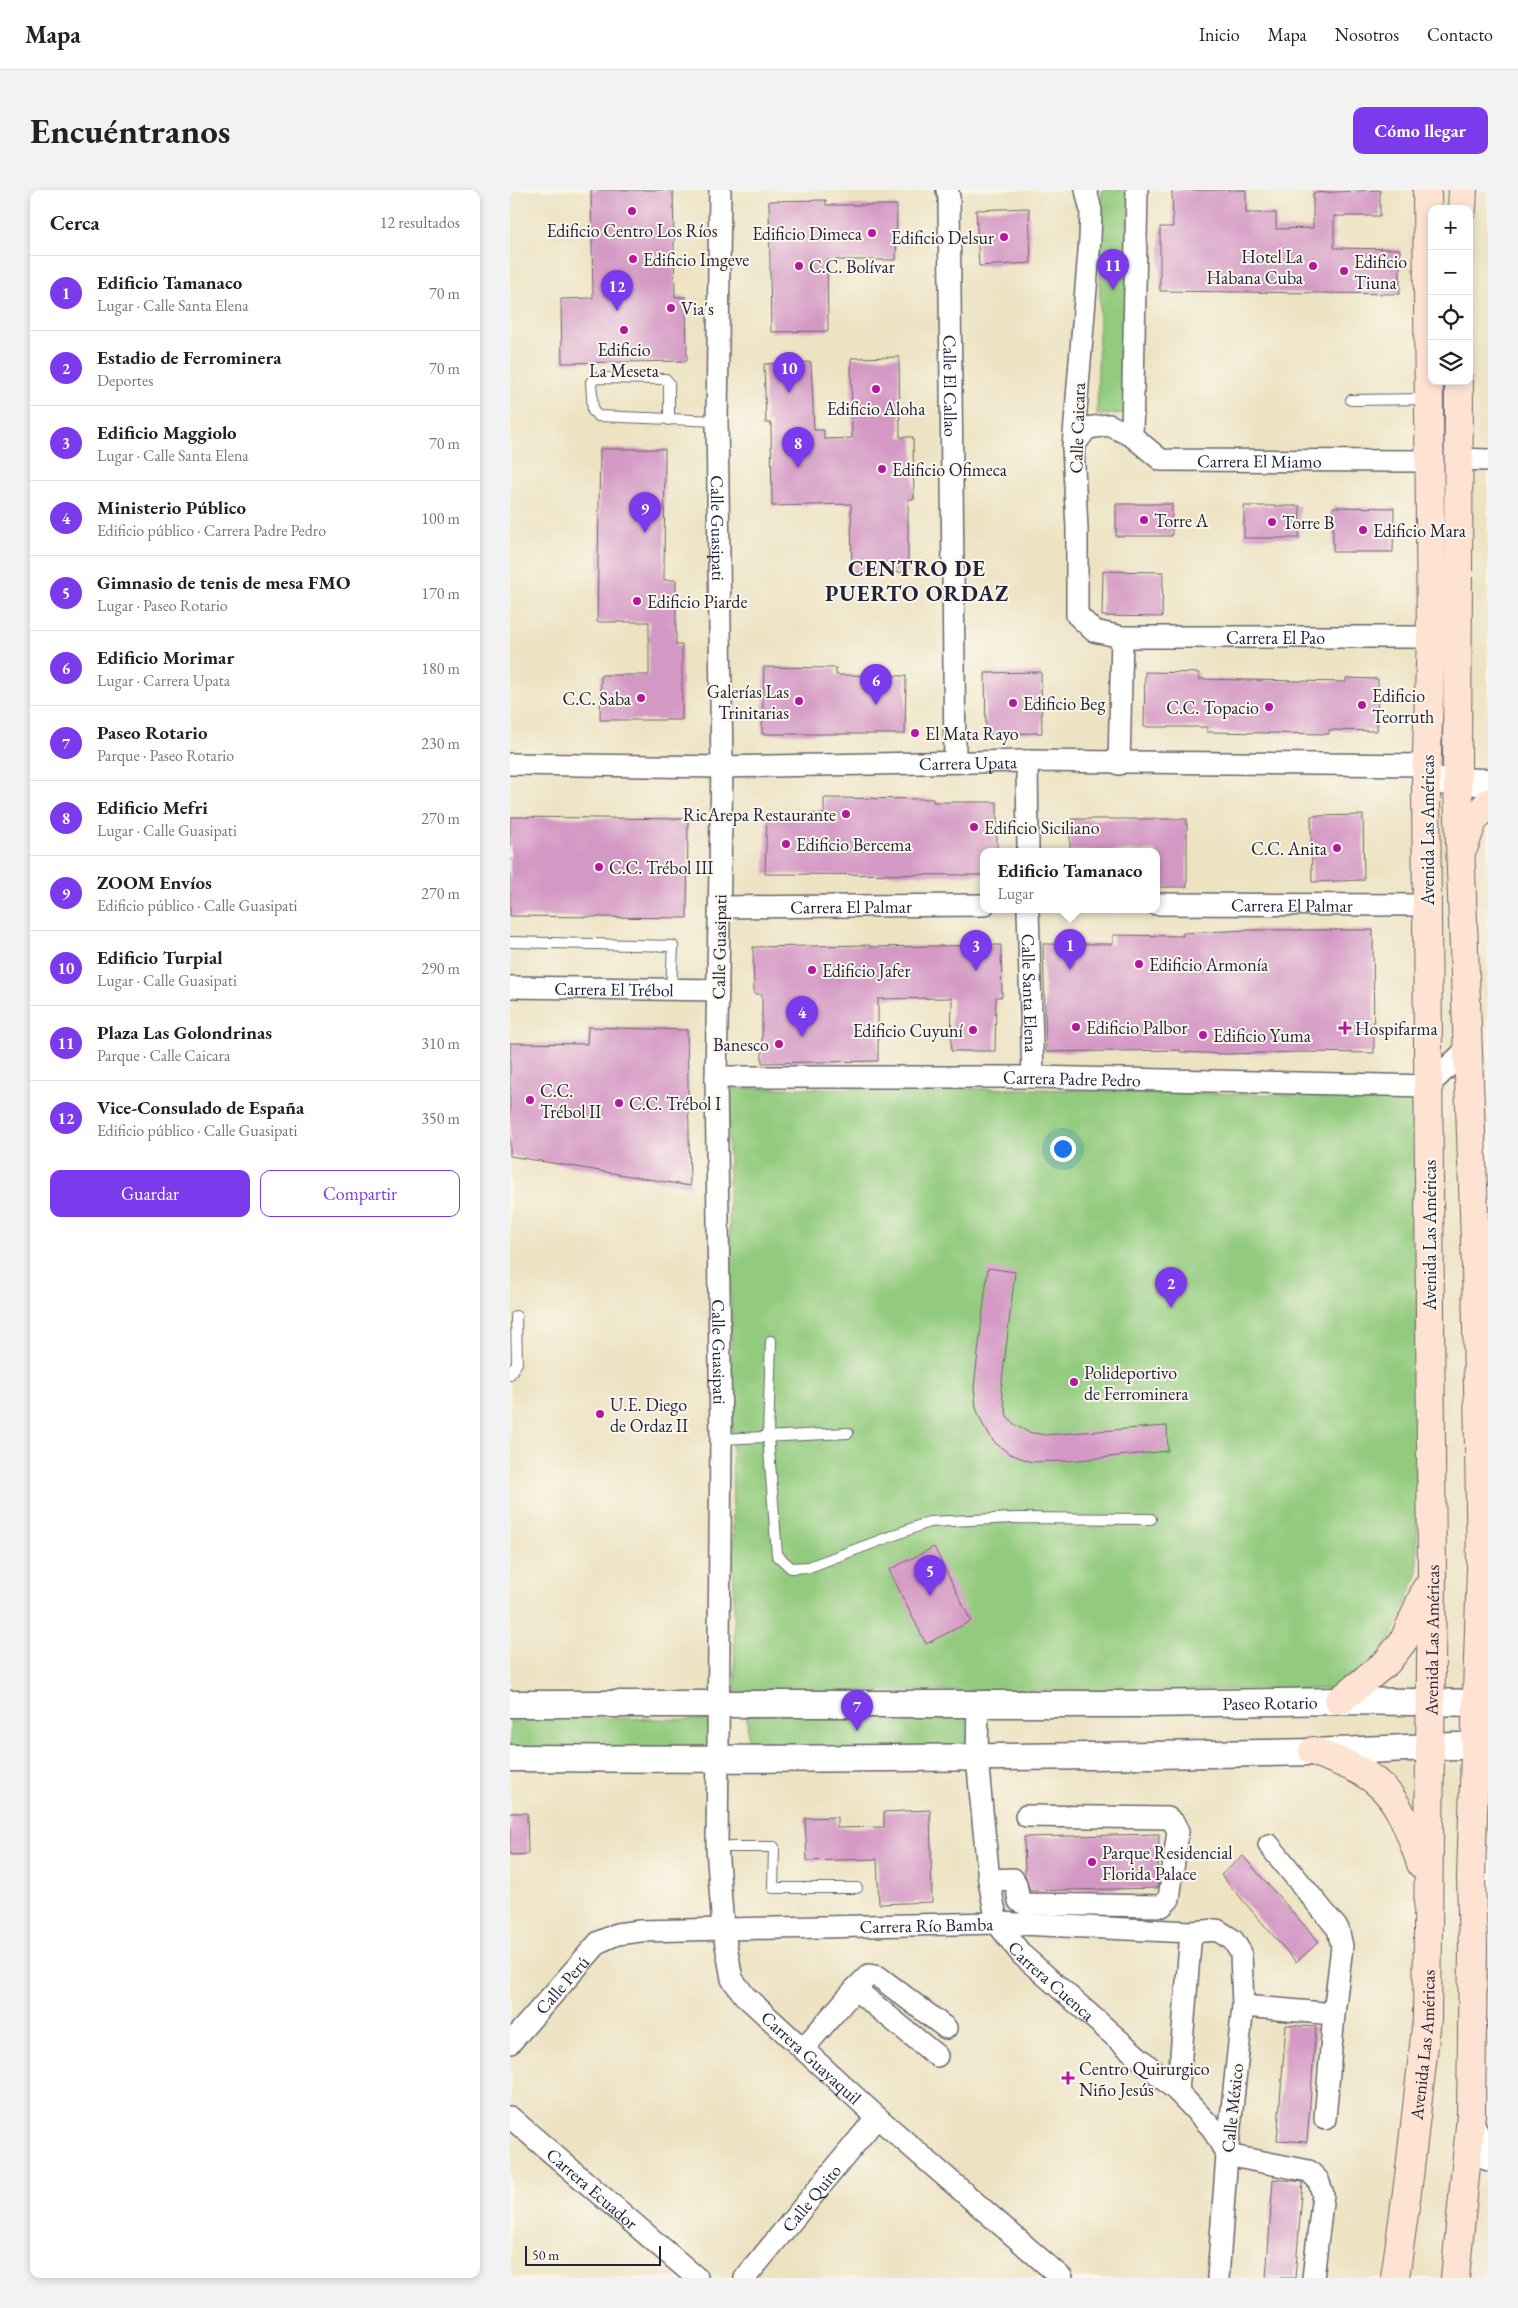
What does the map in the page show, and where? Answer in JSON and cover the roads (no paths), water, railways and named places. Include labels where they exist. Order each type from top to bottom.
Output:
[{"type":"main road","name":"Avenida Las Américas","points":[[1395,2278],[1409,2177],[1427,2019],[1428,1748],[1432,1576],[1426,773],[1431,637],[1427,190]]},
{"type":"main road","points":[[1462,190],[1462,205]]},
{"type":"main road","name":"Avenida Las Américas","points":[[1454,2278],[1471,2115],[1473,1946],[1471,1877],[1475,1811],[1482,1746],[1476,1266],[1457,773],[1459,385]]},
{"type":"main road","points":[[1460,857],[1473,821],[1488,802]]},
{"type":"main road","points":[[1481,1567],[1488,1594]]},
{"type":"main road","points":[[1339,1701],[1387,1662],[1404,1640],[1432,1576]]},
{"type":"main road","points":[[1313,1751],[1376,1781],[1398,1806],[1427,1881]]},
{"type":"main road","points":[[1471,1877],[1488,1845]]},
{"type":"street","name":"Calle Guasipati","points":[[717,1760],[721,1439],[716,1077],[722,766],[717,421],[720,190]]},
{"type":"street","name":"Calle El Callao","points":[[947,190],[949,197],[955,762]]},
{"type":"street","name":"Calle Caicara","points":[[1086,190],[1091,211],[1090,239],[1073,447],[1077,529],[1077,615],[1094,632],[1122,637]]},
{"type":"street","points":[[1132,436],[1137,190]]},
{"type":"street","name":"Carrera El Miamo","points":[[1073,447],[1087,428],[1109,425],[1132,436],[1161,460],[1428,461]]},
{"type":"street","points":[[1458,459],[1488,460]]},
{"type":"street","points":[[1119,764],[1122,637]]},
{"type":"street","name":"Carrera El Pao","points":[[1122,637],[1431,637]]},
{"type":"street","name":"Carrera Upata","points":[[510,764],[722,766],[1028,761],[1426,773]]},
{"type":"street","points":[[1028,761],[1028,848]]},
{"type":"street","points":[[1426,773],[1457,773],[1488,764]]},
{"type":"street","points":[[1457,773],[1488,782]]},
{"type":"street","name":"Carrera El Palmar","points":[[1160,904],[1428,905]]},
{"type":"street","name":"Carrera El Palmar","points":[[720,907],[980,905]]},
{"type":"street","name":"Calle Santa Elena","points":[[1028,913],[1033,1078]]},
{"type":"street","name":"Carrera El Trébol","points":[[510,987],[718,990]]},
{"type":"street","points":[[1428,1086],[1467,1049]]},
{"type":"street","name":"Carrera Padre Pedro","points":[[716,1077],[1033,1078],[1428,1086]]},
{"type":"street","name":"Paseo Rotario","points":[[510,1704],[978,1702],[1144,1704],[1339,1701],[1482,1703]]},
{"type":"street","name":"Carrera Cuenca","points":[[978,1702],[977,1757],[989,1880],[997,1923],[1022,1955],[1178,2092],[1212,2128],[1227,2155]]},
{"type":"street","points":[[510,1758],[717,1760],[977,1757],[1482,1746]]},
{"type":"street","name":"Carrera Guayaquil","points":[[717,1760],[717,1847],[723,1928],[732,1979],[745,1996],[877,2117],[1062,2278]]},
{"type":"street","points":[[989,1880],[1013,1879],[1019,1902],[1025,1904],[1162,1906],[1169,1899],[1178,1831],[1174,1823],[1168,1818],[1026,1816]]},
{"type":"street","points":[[1269,1845],[1338,1929],[1342,1946],[1325,2119]]},
{"type":"street","name":"Carrera Río Bamba","points":[[617,1934],[723,1928],[997,1923],[1191,1932],[1217,1930],[1233,1940]]},
{"type":"street","points":[[1178,2092],[1191,1932]]},
{"type":"street","name":"Calle Perú","points":[[510,2043],[599,1942],[617,1934]]},
{"type":"street","name":"Calle México","points":[[1218,2278],[1227,2155],[1242,2006],[1241,1953],[1233,1940]]},
{"type":"street","points":[[803,2049],[855,1988],[869,1975],[879,1977],[946,2028]]},
{"type":"street","points":[[855,1988],[937,2056]]},
{"type":"street","points":[[1242,2006],[1334,2014]]},
{"type":"street","name":"Avenida Las Américas","points":[[1471,2115],[1488,2160]]},
{"type":"street","name":"Carrera Ecuador","points":[[510,2117],[697,2278]]},
{"type":"street","name":"Calle Quito","points":[[745,2278],[877,2117]]},
{"type":"street","points":[[1227,2155],[1309,2171],[1318,2180],[1323,2194],[1313,2278]]},
{"type":"lane","points":[[669,420],[669,383],[666,379],[596,378],[591,382],[593,411],[595,414],[669,420],[717,421]]},
{"type":"lane","points":[[1351,400],[1428,399]]},
{"type":"lane","points":[[510,942],[673,946],[671,990]]},
{"type":"lane","points":[[510,1374],[517,1363],[516,1316]]},
{"type":"lane","points":[[771,1341],[768,1436],[777,1555],[792,1568],[809,1567],[929,1522],[1015,1518],[1151,1519]]},
{"type":"lane","points":[[721,1439],[848,1433]]},
{"type":"lane","points":[[717,1847],[774,1847],[773,1888],[857,1888]]},
{"type":"place","name":"Edificio Centro Los Ríos","points":[[632,211]]},
{"type":"place","name":"Edificio Dimeca","points":[[872,233]]},
{"type":"place","name":"Edificio Delsur","points":[[1004,237]]},
{"type":"place","name":"Edificio Imgeve","points":[[633,259]]},
{"type":"place","name":"C.C. Bolívar","points":[[799,266]]},
{"type":"place","name":"Hotel La Habana Cuba","points":[[1313,266]]},
{"type":"place","name":"Edificio Tiuna","points":[[1344,271]]},
{"type":"place","name":"Plaza Las Golondrinas","points":[[1113,290]]},
{"type":"place","name":"Via's","points":[[671,308]]},
{"type":"place","name":"Vice-Consulado de España","points":[[617,311]]},
{"type":"place","name":"Edificio La Meseta","points":[[624,330]]},
{"type":"place","name":"Edificio Aloha","points":[[876,389]]},
{"type":"place","name":"Edificio Turpial","points":[[789,393]]},
{"type":"place","name":"Edificio Mefri","points":[[798,468]]},
{"type":"place","name":"Edificio Ofimeca","points":[[882,469]]},
{"type":"place","name":"Torre A","points":[[1144,520]]},
{"type":"place","name":"Torre B","points":[[1272,522]]},
{"type":"place","name":"Edificio Mara","points":[[1363,530]]},
{"type":"place","name":"ZOOM Envíos","points":[[645,533]]},
{"type":"place","name":"Edificio Piarde","points":[[637,601]]},
{"type":"place","name":"C.C. Saba","points":[[641,698]]},
{"type":"place","name":"Galerías Las Trinitarias","points":[[799,701]]},
{"type":"place","name":"Edificio Beg","points":[[1013,703]]},
{"type":"place","name":"Edificio Morimar","points":[[876,705]]},
{"type":"place","name":"Edificio Teorruth","points":[[1362,705]]},
{"type":"place","name":"C.C. Topacio","points":[[1269,707]]},
{"type":"place","name":"El Mata Rayo","points":[[915,733]]},
{"type":"place","name":"RicArepa Restaurante","points":[[846,814]]},
{"type":"place","name":"Edificio Siciliano","points":[[974,827]]},
{"type":"place","name":"Edificio Bercema","points":[[786,844]]},
{"type":"place","name":"C.C. Anita","points":[[1337,848]]},
{"type":"place","name":"C.C. Trébol III","points":[[599,867]]},
{"type":"place","name":"Edificio Armonía","points":[[1139,964]]},
{"type":"place","name":"Edificio Jafer","points":[[812,970]]},
{"type":"place","name":"Edificio Tamanaco","points":[[1070,970]]},
{"type":"place","name":"Edificio Maggiolo","points":[[976,971]]},
{"type":"place","name":"Edificio Palbor","points":[[1076,1027]]},
{"type":"place","name":"Hospifarma","points":[[1345,1028]]},
{"type":"place","name":"Edificio Cuyuní","points":[[973,1030]]},
{"type":"place","name":"Edificio Yuma","points":[[1203,1035]]},
{"type":"place","name":"Ministerio Público","points":[[802,1037]]},
{"type":"place","name":"Banesco","points":[[779,1044]]},
{"type":"place","name":"C.C. Trébol II","points":[[530,1100]]},
{"type":"place","name":"C.C. Trébol I","points":[[619,1103]]},
{"type":"place","name":"Estadio de Ferrominera","points":[[1171,1308]]},
{"type":"place","name":"Polideportivo de Ferrominera","points":[[1074,1382]]},
{"type":"place","name":"U.E. Diego de Ordaz II","points":[[600,1414]]},
{"type":"place","name":"Gimnasio de tenis de mesa FMO","points":[[930,1596]]},
{"type":"place","name":"Paseo Rotario","points":[[857,1731]]},
{"type":"place","name":"Parque Residencial Florida Palace","points":[[1092,1862]]},
{"type":"place","name":"Centro Quirurgico Niño Jesús","points":[[1068,2078]]},
{"type":"district","name":"CENTRO DE PUERTO ORDAZ","points":[[917,580]]}]
